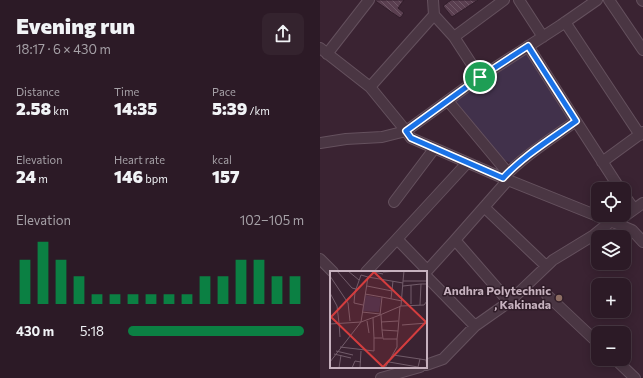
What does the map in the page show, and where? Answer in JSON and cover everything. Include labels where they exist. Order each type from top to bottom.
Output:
[{"type":"street","points":[[369,0],[323,52],[370,87],[411,138],[467,163],[506,177],[632,230],[643,242]]},
{"type":"street","points":[[433,0],[434,15],[454,37],[480,77]]},
{"type":"street","points":[[454,37],[504,0]]},
{"type":"street","points":[[519,0],[543,37]]},
{"type":"street","points":[[320,143],[346,139],[382,138],[406,131],[480,77],[543,37],[597,0]]},
{"type":"street","points":[[610,0],[643,50]]},
{"type":"street","points":[[370,87],[434,15]]},
{"type":"street","points":[[565,22],[641,134],[602,162]]},
{"type":"street","points":[[528,46],[615,182]]},
{"type":"street","points":[[448,101],[506,177]]},
{"type":"street","points":[[427,272],[484,207],[506,177],[541,146],[576,121]]},
{"type":"street","points":[[394,202],[434,148]]},
{"type":"street","points":[[367,271],[467,163]]},
{"type":"street","points":[[427,365],[443,359],[475,326],[509,302],[553,260],[643,203]]},
{"type":"street","points":[[631,205],[634,209]]},
{"type":"street","points":[[484,207],[546,266]]},
{"type":"street","points":[[396,239],[424,271]]},
{"type":"street","points":[[455,240],[509,302]]},
{"type":"street","points":[[320,259],[332,271]]},
{"type":"street","points":[[427,274],[475,326]]},
{"type":"street","points":[[547,295],[591,336]]},
{"type":"street","points":[[622,366],[635,378]]},
{"type":"street","points":[[381,378],[403,375],[418,368]]},
{"type":"shaded area","points":[[527,49],[572,122],[511,163],[499,158],[453,99]]},
{"type":"building","points":[[374,0],[404,0],[398,8],[404,13],[400,18]]},
{"type":"building","points":[[451,0],[478,0],[452,17],[443,6]]},
{"type":"place","name":"Andhra Polytechnic , Kakinada","points":[[559,298]]},
{"type":"route","points":[[528,46],[576,121],[541,146],[503,178],[411,138],[406,131],[480,77],[528,46]]}]
